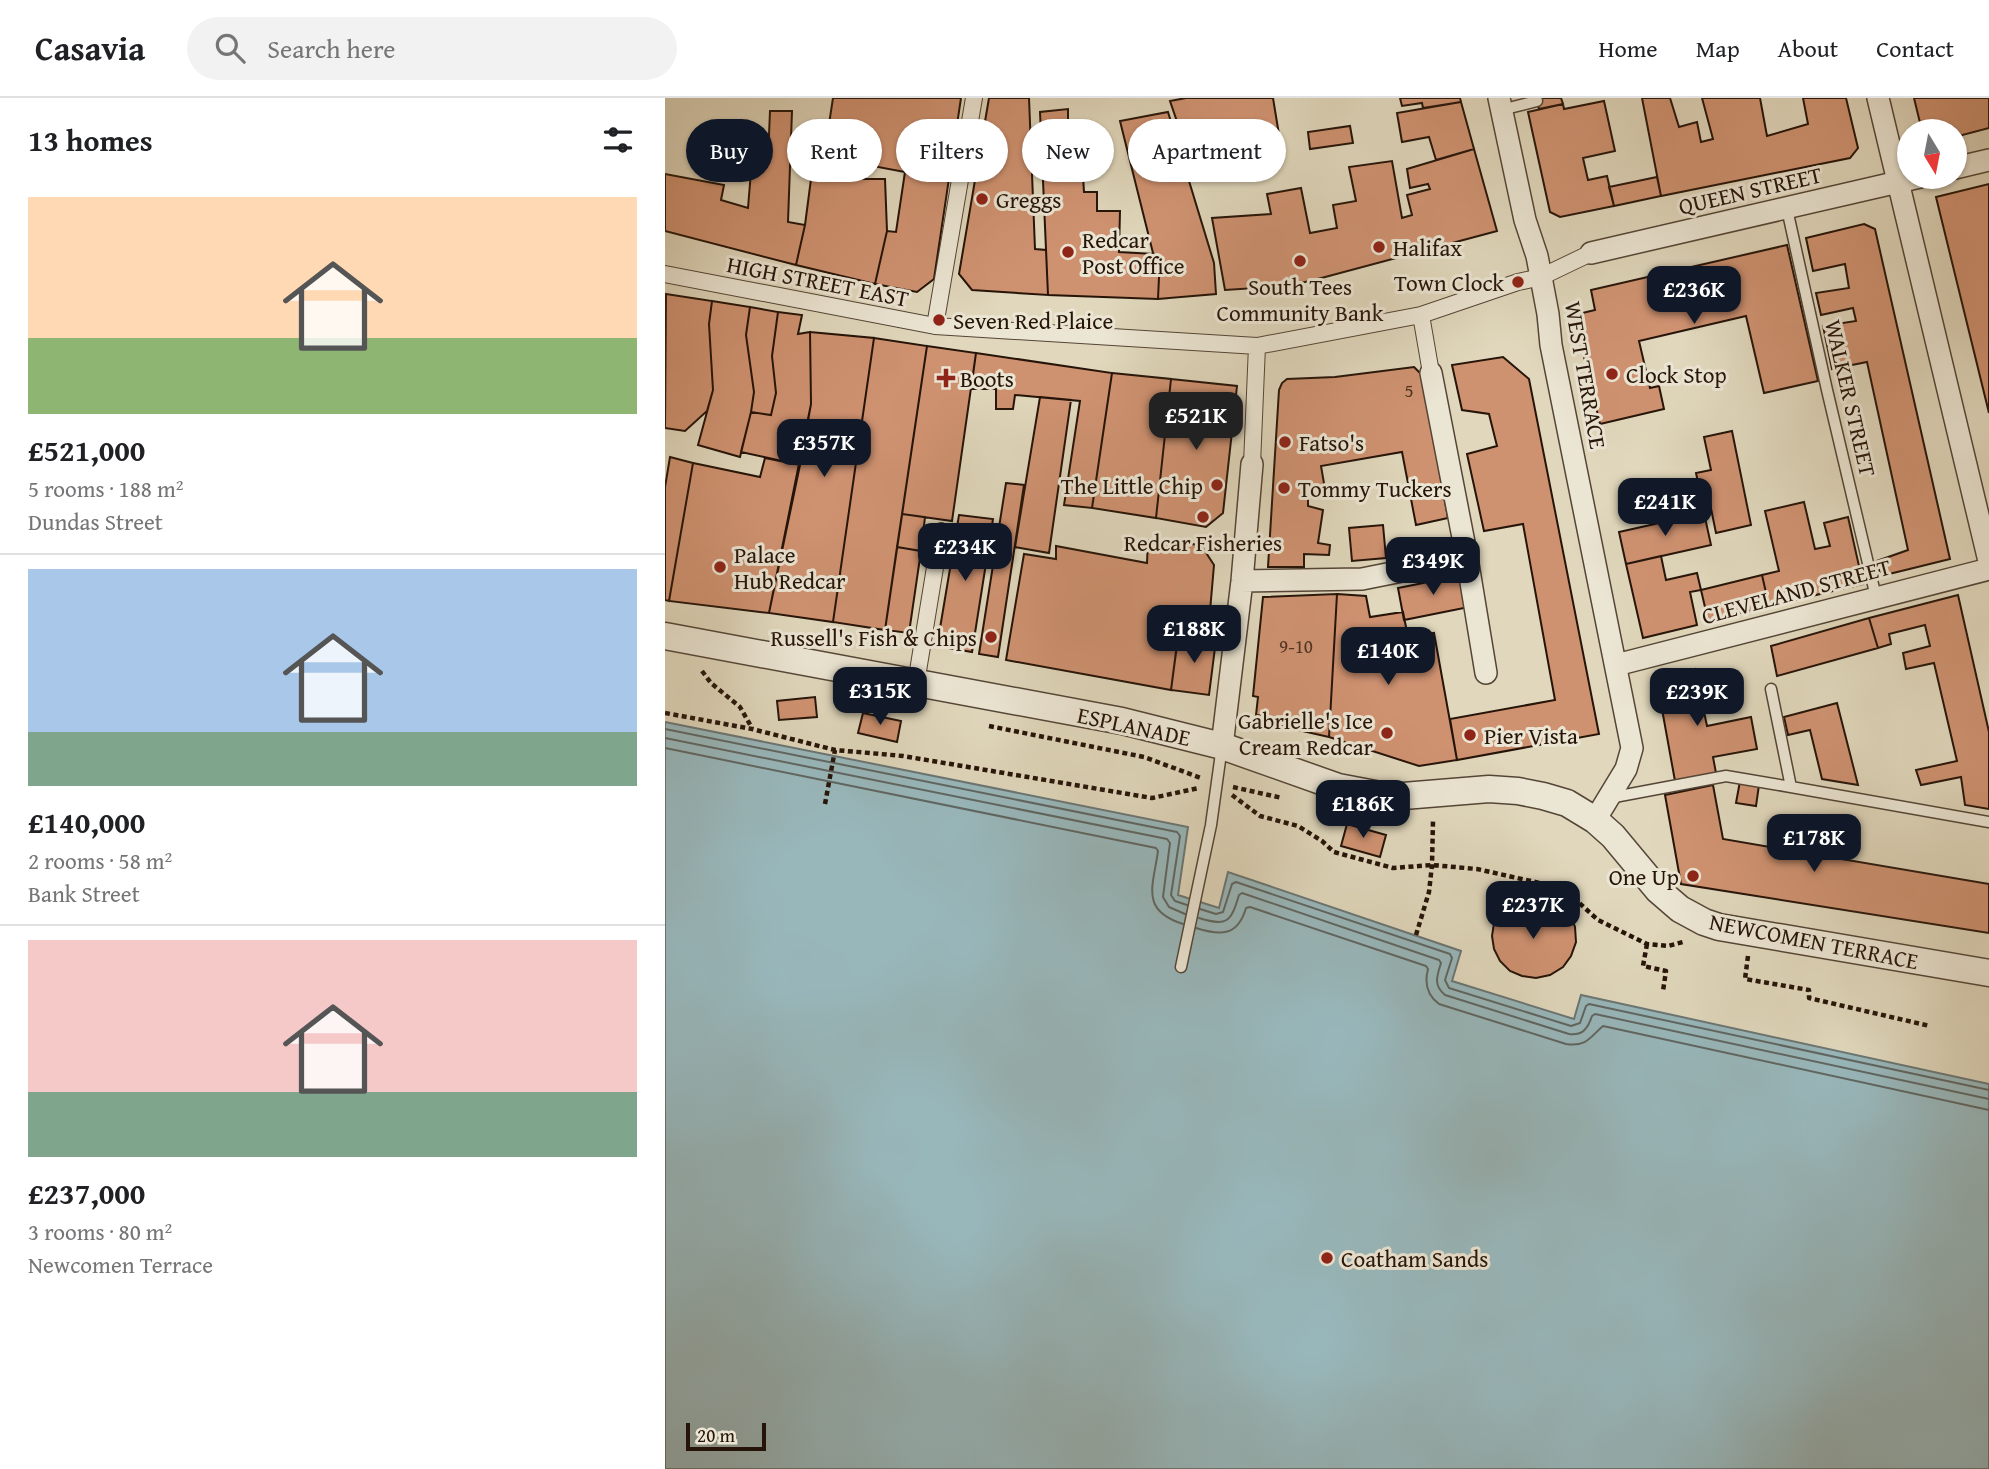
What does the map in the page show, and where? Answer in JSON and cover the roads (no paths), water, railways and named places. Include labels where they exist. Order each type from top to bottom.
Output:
[{"type":"street","points":[[935,326],[974,98]]},
{"type":"street","points":[[1878,98],[1897,182]]},
{"type":"street","name":"WEST TERRACE","points":[[1500,104],[1549,314],[1551,345],[1632,748],[1626,769],[1595,820]]},
{"type":"street","points":[[1967,165],[1989,160]]},
{"type":"street","name":"QUEEN STREET","points":[[1591,253],[1897,182]]},
{"type":"street","points":[[1899,189],[1989,561]]},
{"type":"street","name":"HIGH STREET EAST","points":[[665,274],[935,326],[1257,346],[1421,315],[1518,282],[1541,277],[1591,253]]},
{"type":"street","points":[[1421,315],[1486,673]]},
{"type":"street","points":[[1223,746],[1252,464],[1257,346]]},
{"type":"street","points":[[916,683],[941,531]]},
{"type":"street","points":[[1242,580],[1362,579],[1467,558]]},
{"type":"street","name":"CLEVELAND STREET","points":[[1616,665],[1989,569]]},
{"type":"street","name":"ESPLANADE","points":[[665,636],[1122,721],[1223,746],[1338,787],[1391,797],[1489,789],[1518,791],[1567,803],[1595,820]]},
{"type":"street","name":"NEWCOMEN TERRACE","points":[[1595,820],[1613,836],[1658,890],[1680,909],[1704,922],[1719,927],[1989,973]]},
{"type":"lane","points":[[1500,104],[1537,101]]},
{"type":"lane","name":"WALKER STREET","points":[[1787,209],[1876,597]]},
{"type":"lane","points":[[1771,689],[1791,787]]},
{"type":"lane","points":[[1181,967],[1211,825],[1223,746]]},
{"type":"lane","points":[[1609,798],[1726,776],[1989,822]]},
{"type":"water","name":"Coatham Sands","points":[[665,722],[1188,827],[1178,895],[1219,908],[1228,872],[1461,951],[1452,981],[1574,1019],[1581,995],[1989,1084],[1989,1469],[665,1469]]},
{"type":"place","name":"Greggs","points":[[982,199]]},
{"type":"place","name":"Halifax","points":[[1379,247]]},
{"type":"place","name":"Redcar Post Office","points":[[1068,252]]},
{"type":"place","name":"South Tees Community Bank","points":[[1300,261]]},
{"type":"place","name":"Town Clock","points":[[1518,282]]},
{"type":"place","name":"Seven Red Plaice","points":[[939,320]]},
{"type":"place","name":"Clock Stop","points":[[1612,374]]},
{"type":"place","name":"Boots","points":[[946,378]]},
{"type":"place","name":"Fatso's","points":[[1285,442]]},
{"type":"place","name":"The Little Chip","points":[[1217,485]]},
{"type":"place","name":"Tommy Tuckers","points":[[1284,488]]},
{"type":"place","name":"Redcar Fisheries","points":[[1203,517]]},
{"type":"place","name":"Palace Hub Redcar","points":[[720,567]]},
{"type":"place","name":"Russell's Fish & Chips","points":[[991,637]]},
{"type":"place","name":"Gabrielle's Ice Cream Redcar","points":[[1387,733]]},
{"type":"place","name":"Pier Vista","points":[[1470,735]]},
{"type":"place","name":"One Up","points":[[1693,876]]},
{"type":"place","name":"Coatham Sands","points":[[1327,1258]]}]
